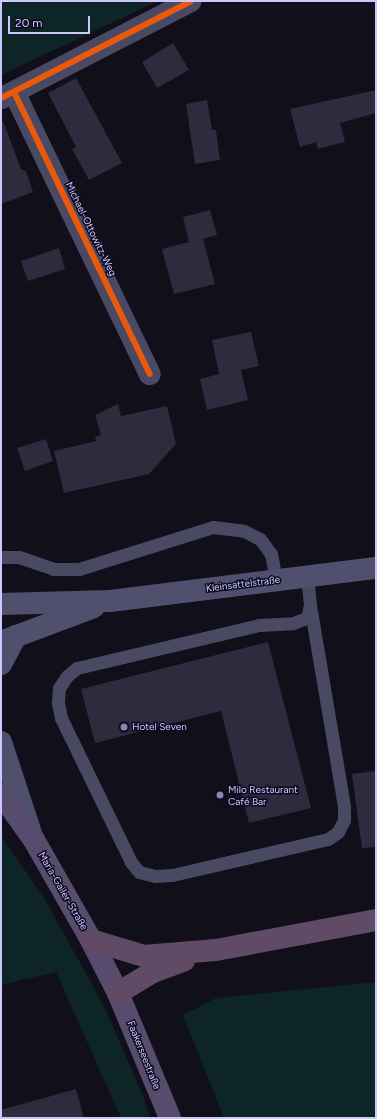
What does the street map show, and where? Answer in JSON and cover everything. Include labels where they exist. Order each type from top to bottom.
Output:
[{"type":"highway","points":[[91,940],[144,956],[216,950],[376,920]]},
{"type":"highway","points":[[118,993],[153,972],[216,950]]},
{"type":"main road","name":"Kleinsattelstraße","points":[[1,604],[110,601],[376,568]]},
{"type":"main road","name":"Kleinsattelstraße","points":[[8,639],[110,601]]},
{"type":"main road","points":[[1,664],[8,639]]},
{"type":"main road","points":[[1,742],[34,840]]},
{"type":"main road","name":"Maria-Gailer-Straße","points":[[1,794],[34,840],[91,940],[118,993]]},
{"type":"main road","name":"Faakerseestraße","points":[[118,993],[170,1118]]},
{"type":"street","points":[[8,95],[191,1]]},
{"type":"street","name":"Michael-Ottowitz-Weg","points":[[8,95],[150,374]]},
{"type":"lane","points":[[1,557],[19,557],[53,569],[79,569],[212,527],[244,531],[260,539],[271,554],[276,580]]},
{"type":"lane","points":[[307,576],[310,605],[344,806],[344,820],[338,832],[328,839],[172,875],[155,876],[139,872],[131,862],[61,718],[58,702],[59,688],[67,676],[77,668],[259,625],[293,623],[307,618],[310,605]]},
{"type":"green space","points":[[1,1],[158,1],[1,75]]},
{"type":"green space","points":[[1,836],[43,896],[104,1006],[143,1095],[150,1118],[121,1118],[56,972],[1,985]]},
{"type":"green space","points":[[376,982],[376,1118],[224,1118],[183,1015],[216,998]]},
{"type":"building","points":[[173,43],[189,70],[157,88],[142,62]]},
{"type":"building","points":[[76,78],[122,163],[89,180],[72,149],[76,147],[48,93]]},
{"type":"building","points":[[376,90],[376,113],[340,123],[345,142],[318,149],[316,142],[300,147],[290,109]]},
{"type":"building","points":[[207,100],[212,130],[216,130],[220,160],[195,164],[186,104]]},
{"type":"building","points":[[3,121],[21,169],[26,171],[33,192],[1,204],[1,122]]},
{"type":"building","points":[[210,210],[217,235],[203,239],[215,284],[174,294],[162,249],[189,242],[183,217]]},
{"type":"building","points":[[59,248],[65,269],[28,281],[21,261]]},
{"type":"building","points":[[251,332],[259,366],[241,370],[248,400],[207,410],[200,379],[219,374],[212,340]]},
{"type":"building","points":[[118,404],[121,416],[167,406],[176,444],[149,474],[64,493],[54,451],[96,441],[95,437],[101,435],[95,415]]},
{"type":"building","points":[[46,439],[53,461],[25,471],[17,448]]},
{"type":"building","name":"Hotel Seven","points":[[268,642],[311,808],[249,823],[221,711],[95,743],[81,689]]},
{"type":"building","points":[[376,771],[376,847],[362,848],[352,774]]},
{"type":"building","points":[[76,1089],[84,1118],[1,1118],[1,1110]]},
{"type":"cycle path","points":[[1,98],[191,1]]},
{"type":"cycle path","points":[[14,92],[150,374]]},
{"type":"place","name":"Hotel Seven","points":[[124,727]]},
{"type":"place","name":"Milo Restaurant Café Bar","points":[[220,795]]}]
